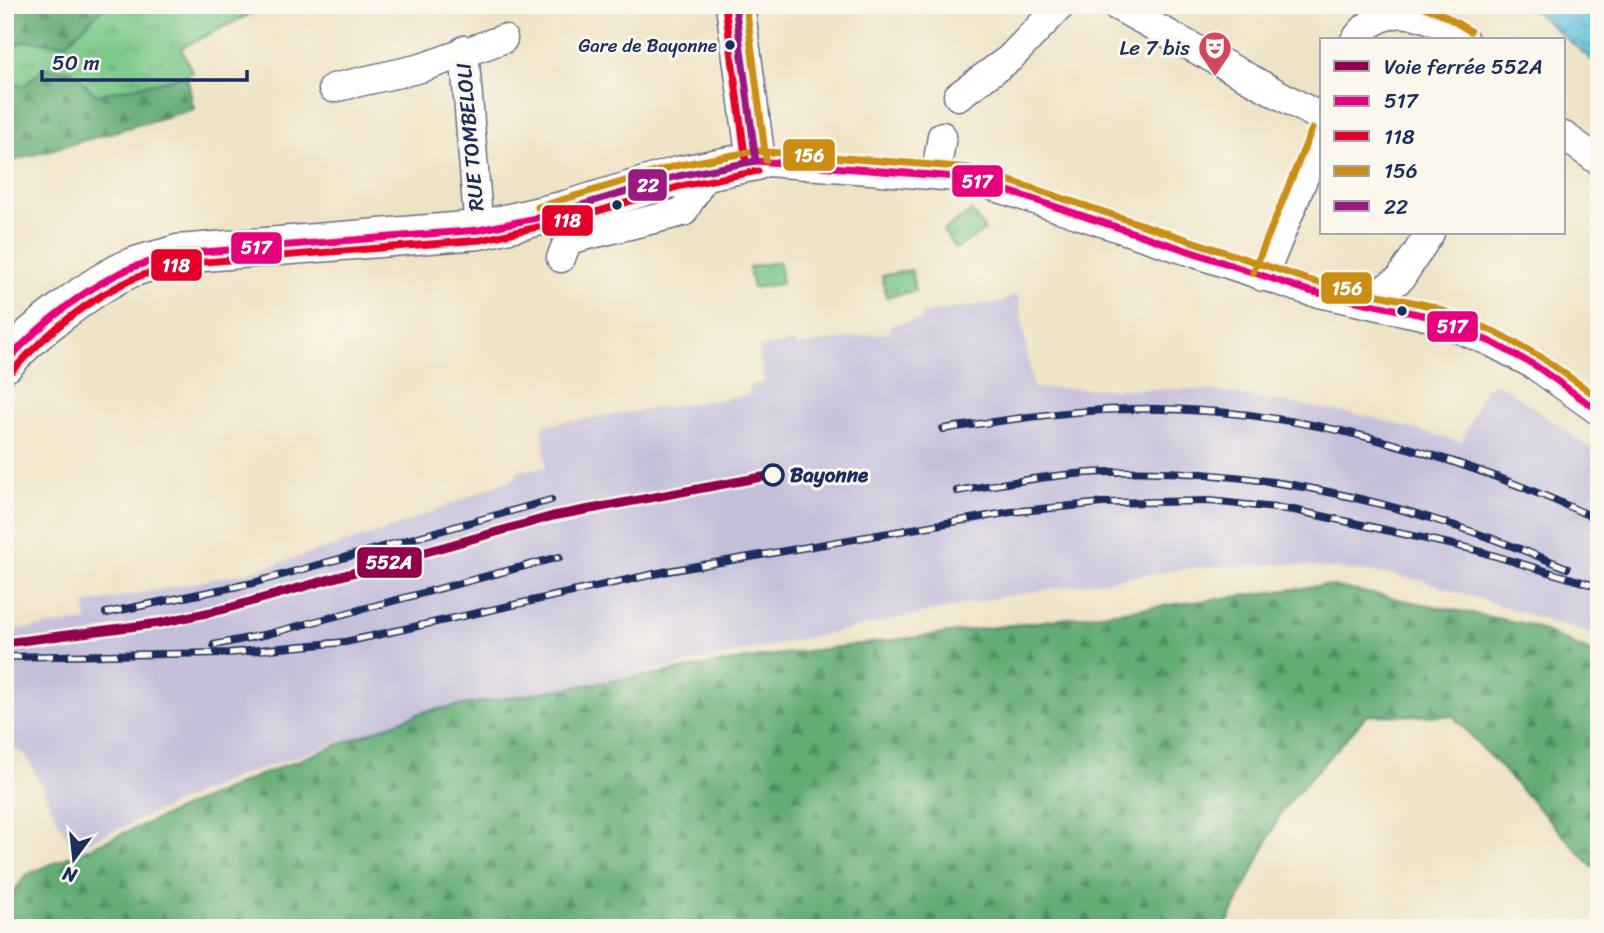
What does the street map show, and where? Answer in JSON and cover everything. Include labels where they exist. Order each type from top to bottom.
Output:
[{"type":"main road","points":[[5,363],[44,327],[97,288],[130,268],[166,258],[479,230],[566,210],[709,169],[756,161],[735,5]]},
{"type":"street","points":[[958,96],[1009,59],[1061,5]]},
{"type":"street","points":[[1115,5],[1320,116]]},
{"type":"street","points":[[1356,38],[1365,22],[1377,11],[1393,6],[1417,9],[1462,38]]},
{"type":"street","points":[[464,50],[503,38]]},
{"type":"street","name":"RUE TOMBELOLI","points":[[333,88],[421,68],[464,50],[479,230]]},
{"type":"street","points":[[936,173],[942,136]]},
{"type":"street","points":[[1566,137],[1599,161]]},
{"type":"street","points":[[1263,276],[1320,138]]},
{"type":"street","points":[[756,161],[936,173],[993,186],[1309,291],[1427,316],[1491,342],[1536,366],[1599,411]]},
{"type":"street","points":[[561,258],[568,240],[683,212],[709,169]]},
{"type":"street","points":[[1364,302],[1401,279],[1429,234]]},
{"type":"shaded area","points":[[1018,293],[1033,388],[1208,390],[1367,416],[1461,442],[1485,388],[1495,384],[1505,388],[1599,454],[1599,637],[1420,580],[1387,574],[1288,564],[1189,568],[1001,597],[606,681],[340,742],[239,776],[72,849],[26,755],[5,743],[5,631],[87,621],[85,604],[249,572],[387,530],[517,477],[517,471],[546,467],[542,425],[748,395],[751,384],[764,383],[758,347],[794,342],[796,346],[890,332],[890,325],[922,319],[922,313],[1001,302]]},
{"type":"green space","points":[[5,5],[105,6],[66,44],[26,41],[5,48]]},
{"type":"green space","points":[[105,5],[203,5],[206,9],[213,5],[268,5],[181,48],[192,72],[182,77],[96,95],[72,71],[43,68],[25,85],[5,85],[5,48],[26,41],[66,44]]},
{"type":"green space","points":[[43,68],[72,71],[96,95],[187,76],[194,109],[5,163],[5,85],[25,85]]},
{"type":"green space","points":[[972,211],[985,230],[956,249],[943,231]]},
{"type":"green space","points":[[779,262],[782,284],[753,288],[749,267]]},
{"type":"green space","points":[[911,270],[915,291],[886,297],[882,276]]},
{"type":"green space","points":[[1326,585],[1531,625],[1599,656],[1599,874],[1453,716],[1367,715],[1283,809],[1225,928],[5,928],[5,904],[26,875],[255,777],[426,711],[753,658]]},
{"type":"water","points":[[1527,5],[1599,5],[1599,66]]},
{"type":"railway","points":[[943,429],[1085,411],[1193,410],[1253,416],[1313,425],[1431,455],[1488,474],[1599,520]]},
{"type":"railway","points":[[957,491],[1072,474],[1170,472],[1228,476],[1344,495],[1401,510],[1513,546],[1567,568]]},
{"type":"railway","points":[[106,613],[253,583],[551,500]]},
{"type":"railway","points":[[101,655],[228,653],[345,642],[668,571],[1011,512],[1102,503],[1210,501],[1294,510],[1472,549],[1599,587]]},
{"type":"railway","points":[[214,645],[268,634],[559,557]]},
{"type":"railway","points":[[5,657],[109,655]]},
{"type":"rail line","name":"552A","points":[[5,643],[160,623],[225,609],[553,516],[773,475]]},
{"type":"transit line","name":"22","points":[[735,5],[756,161]]},
{"type":"transit line","name":"156","points":[[746,5],[766,160]]},
{"type":"transit line","name":"156","points":[[1418,5],[1440,13],[1470,31]]},
{"type":"transit line","name":"118","points":[[725,6],[746,162]]},
{"type":"transit line","name":"156","points":[[1253,273],[1312,129]]},
{"type":"transit line","name":"156","points":[[538,207],[675,166],[755,151],[971,168],[1312,281],[1431,306],[1495,332],[1541,357],[1599,398]]},
{"type":"transit line","name":"517","points":[[756,161],[969,178],[1309,291],[1427,316],[1491,342],[1536,366],[1599,411]]},
{"type":"transit line","name":"22","points":[[541,217],[678,176],[756,161]]},
{"type":"transit line","name":"118","points":[[13,370],[39,343],[84,307],[116,287],[180,264],[481,240],[569,220],[681,186],[758,171]]},
{"type":"transit line","name":"517","points":[[5,363],[48,322],[96,286],[131,268],[178,254],[479,230],[541,217]]},
{"type":"place","name":"Gare de Bayonne","points":[[730,45]]},
{"type":"place","name":"Le 7 bis","points":[[1215,78]]},
{"type":"place","name":"Bayonne","points":[[773,475]]}]
